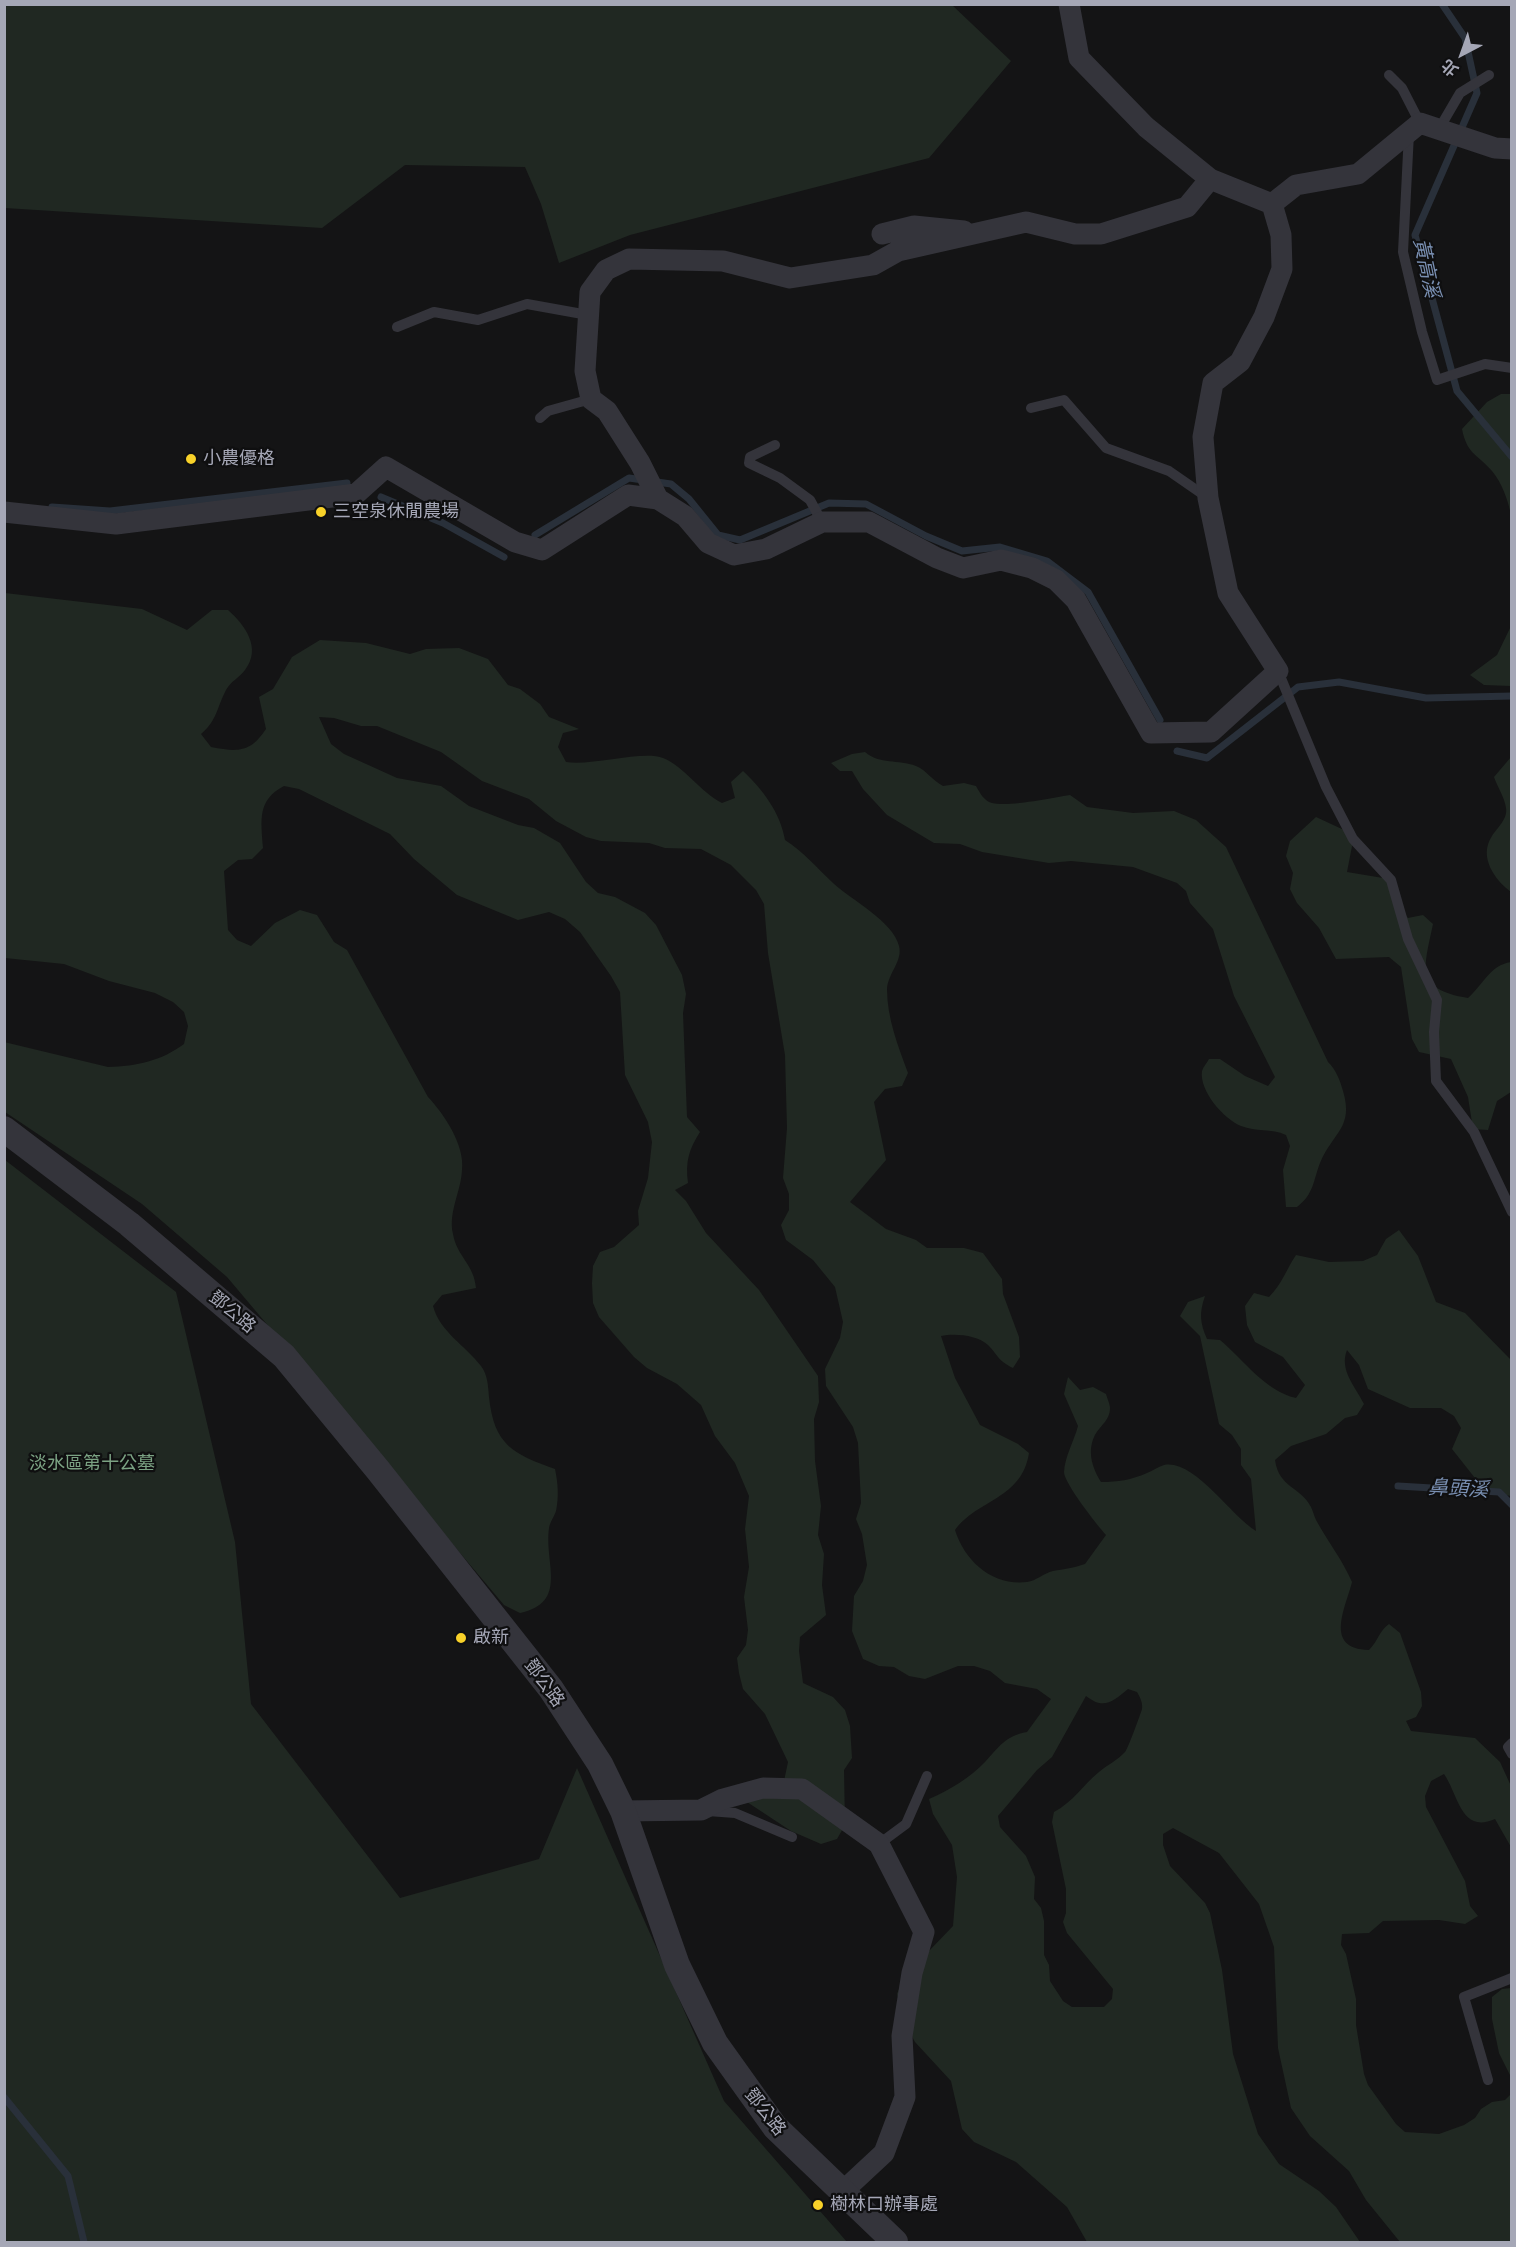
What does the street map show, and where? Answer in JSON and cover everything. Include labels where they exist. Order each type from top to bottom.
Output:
[{"type":"street","points":[[1069,4],[1079,58],[1146,127],[1210,178],[1272,204]]},
{"type":"street","points":[[1272,204],[1296,185],[1358,174],[1423,128],[1495,148],[1512,149]]},
{"type":"street","points":[[658,499],[640,463],[607,411],[591,399],[585,371],[590,292],[606,270],[629,259],[723,261],[790,278],[873,265],[898,251],[1026,222],[1075,234],[1101,234],[1187,207],[1210,178]]},
{"type":"street","points":[[4,512],[116,524],[127,523],[356,494],[386,467],[515,542],[542,550],[628,495],[658,499],[685,516],[708,543],[735,555],[766,549],[822,522],[869,522],[937,558],[963,568],[1001,560],[1032,568],[1056,580],[1076,600],[1151,733],[1211,732],[1278,670],[1228,593],[1208,498],[1203,437],[1213,383],[1240,362],[1264,317],[1282,269],[1281,235],[1272,204]]},
{"type":"street","points":[[882,234],[914,226],[980,233]]},
{"type":"street","name":"鄧公路","points":[[4,1129],[129,1224],[284,1356],[378,1470],[551,1689],[600,1764],[623,1811],[677,1965],[715,2043],[775,2127],[894,2242]]},
{"type":"street","points":[[623,1811],[701,1810],[723,1799],[763,1788],[802,1789],[879,1844],[924,1932],[912,1974],[902,2036],[905,2097],[884,2153],[841,2193]]},
{"type":"lane","points":[[1389,75],[1402,88],[1423,128],[1403,252],[1422,332],[1437,380],[1485,364],[1512,368]]},
{"type":"lane","points":[[1423,128],[1460,93],[1489,75]]},
{"type":"lane","points":[[397,327],[434,312],[478,320],[527,304],[588,315]]},
{"type":"lane","points":[[540,418],[548,411],[591,399]]},
{"type":"lane","points":[[1031,408],[1064,400],[1106,448],[1169,471],[1208,498]]},
{"type":"lane","points":[[775,445],[750,457],[749,463],[780,478],[810,500],[822,522]]},
{"type":"lane","points":[[1278,670],[1326,787],[1353,839],[1391,880],[1408,939],[1437,1000],[1434,1032],[1436,1081],[1474,1132],[1512,1212]]},
{"type":"lane","points":[[1512,1743],[1508,1747],[1512,1754]]},
{"type":"lane","points":[[879,1844],[906,1824],[927,1776]]},
{"type":"lane","points":[[701,1810],[735,1813],[792,1837]]},
{"type":"lane","points":[[1488,2080],[1464,1997],[1512,1978]]},
{"type":"green space","points":[[4,5],[952,5],[1011,61],[929,158],[630,235],[559,263],[541,204],[525,167],[405,165],[322,228],[5,208]]},
{"type":"green space","points":[[1501,394],[1511,394],[1511,515],[1499,481],[1469,449],[1462,429],[1487,402]]},
{"type":"green space","points":[[5,593],[142,609],[187,630],[212,610],[228,610],[249,637],[252,653],[245,670],[228,687],[214,719],[201,734],[211,747],[236,750],[249,747],[254,743],[266,729],[259,697],[273,689],[292,657],[320,640],[366,643],[410,654],[426,649],[459,648],[488,659],[508,685],[520,689],[540,704],[549,717],[579,729],[563,733],[558,747],[566,762],[590,762],[643,756],[663,758],[678,767],[722,803],[735,798],[731,782],[743,771],[770,802],[783,830],[785,840],[841,890],[889,928],[899,946],[899,957],[888,983],[887,1000],[894,1032],[908,1073],[902,1086],[885,1089],[874,1102],[886,1160],[850,1202],[886,1229],[916,1240],[927,1248],[964,1248],[983,1253],[1002,1279],[1003,1294],[1019,1337],[1020,1357],[1013,1368],[978,1339],[959,1335],[941,1336],[955,1378],[980,1425],[1018,1444],[1029,1453],[1025,1468],[1018,1480],[998,1497],[975,1511],[955,1530],[973,1562],[992,1576],[1003,1580],[1027,1582],[1050,1572],[1085,1564],[1106,1535],[1065,1477],[1066,1460],[1078,1426],[1064,1394],[1068,1377],[1080,1390],[1093,1387],[1106,1394],[1109,1403],[1110,1413],[1096,1433],[1091,1449],[1093,1466],[1101,1482],[1130,1479],[1164,1465],[1176,1465],[1199,1479],[1256,1531],[1251,1479],[1241,1465],[1241,1449],[1232,1435],[1219,1424],[1200,1336],[1180,1316],[1188,1302],[1205,1296],[1201,1318],[1207,1339],[1220,1340],[1274,1389],[1296,1398],[1305,1385],[1283,1357],[1255,1342],[1247,1325],[1245,1306],[1254,1293],[1269,1297],[1281,1282],[1296,1255],[1329,1262],[1363,1261],[1377,1255],[1386,1239],[1399,1230],[1418,1256],[1436,1302],[1465,1313],[1511,1360],[1511,1496],[1486,1492],[1452,1449],[1461,1428],[1454,1416],[1441,1408],[1410,1408],[1368,1389],[1359,1365],[1347,1350],[1346,1371],[1364,1404],[1357,1415],[1345,1418],[1326,1434],[1291,1446],[1275,1460],[1277,1469],[1285,1482],[1311,1507],[1316,1520],[1352,1582],[1341,1625],[1342,1635],[1346,1642],[1355,1648],[1369,1650],[1389,1624],[1400,1633],[1421,1692],[1422,1706],[1416,1717],[1406,1721],[1411,1731],[1475,1738],[1500,1762],[1511,1786],[1511,1847],[1495,1819],[1484,1822],[1468,1817],[1462,1810],[1444,1774],[1431,1781],[1425,1796],[1426,1807],[1465,1881],[1470,1906],[1478,1916],[1465,1924],[1439,1920],[1383,1921],[1369,1933],[1342,1934],[1341,1945],[1346,1954],[1356,1999],[1356,2025],[1364,2074],[1368,2085],[1396,2124],[1405,2132],[1439,2134],[1464,2125],[1475,2118],[1481,2109],[1492,2102],[1505,2100],[1511,2094],[1511,2242],[1400,2242],[1366,2200],[1349,2171],[1310,2136],[1291,2108],[1278,2048],[1274,1947],[1259,1904],[1219,1853],[1173,1828],[1163,1834],[1163,1845],[1170,1866],[1205,1903],[1210,1913],[1222,1970],[1233,2054],[1258,2134],[1279,2164],[1319,2191],[1336,2207],[1360,2242],[1087,2242],[1067,2207],[1016,2162],[974,2142],[962,2129],[951,2081],[915,2042],[906,2026],[897,1994],[904,1977],[953,1926],[957,1877],[952,1845],[933,1814],[929,1799],[973,1773],[1008,1739],[1027,1732],[1051,1699],[1037,1689],[1005,1683],[990,1671],[974,1666],[958,1666],[925,1679],[909,1676],[894,1667],[879,1666],[863,1659],[852,1631],[854,1596],[863,1581],[867,1565],[862,1534],[856,1519],[861,1503],[858,1443],[853,1427],[826,1386],[825,1369],[840,1338],[843,1322],[835,1287],[813,1260],[786,1240],[781,1225],[789,1210],[789,1194],[783,1178],[787,1128],[785,1055],[768,953],[764,904],[756,890],[731,865],[701,849],[665,848],[649,843],[601,841],[586,837],[556,821],[529,799],[482,781],[441,752],[377,726],[361,726],[334,718],[319,717],[331,744],[344,754],[397,778],[441,786],[469,806],[518,825],[534,828],[560,843],[586,882],[598,893],[615,897],[645,913],[656,925],[682,975],[686,994],[683,1013],[687,1117],[700,1132],[689,1156],[688,1183],[675,1190],[686,1201],[706,1233],[759,1290],[818,1376],[819,1402],[814,1419],[815,1461],[821,1506],[818,1535],[824,1554],[822,1585],[826,1615],[800,1637],[799,1651],[803,1683],[833,1697],[845,1710],[850,1726],[852,1758],[844,1770],[845,1825],[837,1839],[821,1844],[791,1831],[747,1802],[784,1781],[788,1762],[765,1714],[743,1689],[739,1673],[737,1658],[746,1645],[748,1630],[744,1597],[749,1567],[745,1529],[749,1496],[735,1463],[715,1436],[701,1405],[677,1384],[647,1368],[634,1357],[599,1317],[593,1303],[593,1266],[600,1252],[614,1247],[639,1225],[638,1211],[648,1178],[652,1142],[648,1122],[625,1075],[620,992],[580,932],[565,919],[549,912],[518,920],[457,895],[414,859],[390,834],[299,789],[284,786],[275,792],[265,804],[262,820],[263,848],[252,859],[238,860],[224,871],[228,930],[237,940],[251,946],[275,923],[300,910],[317,915],[334,942],[347,950],[428,1097],[447,1121],[457,1140],[462,1170],[453,1210],[453,1234],[458,1249],[475,1280],[476,1288],[442,1295],[433,1306],[447,1331],[475,1358],[485,1373],[492,1413],[501,1437],[517,1452],[555,1469],[557,1480],[557,1506],[549,1528],[551,1580],[549,1591],[544,1600],[535,1608],[520,1613],[504,1605],[227,1277],[142,1204],[5,1112],[4,1042],[108,1067],[139,1064],[166,1055],[184,1044],[188,1026],[184,1012],[173,1002],[155,993],[109,981],[64,964],[5,958]],"holes":[[[1128,1689],[1137,1692],[1142,1702],[1142,1709],[1125,1752],[1102,1769],[1067,1803],[1054,1812],[1052,1822],[1066,1889],[1066,1913],[1063,1922],[1067,1933],[1113,1989],[1112,1999],[1104,2007],[1072,2007],[1063,2001],[1050,1981],[1049,1965],[1044,1955],[1044,1921],[1041,1908],[1034,1899],[1035,1877],[1026,1856],[1000,1827],[998,1816],[1037,1770],[1052,1757],[1086,1696],[1098,1703],[1108,1703]]]},
{"type":"green space","points":[[1511,626],[1511,686],[1484,685],[1470,675],[1497,655]]},
{"type":"green space","points":[[865,752],[877,759],[916,766],[943,786],[964,783],[976,786],[984,799],[992,803],[1019,803],[1070,795],[1087,807],[1133,813],[1174,811],[1196,820],[1226,847],[1328,1062],[1337,1075],[1346,1103],[1344,1122],[1325,1153],[1310,1192],[1303,1202],[1297,1207],[1286,1207],[1283,1170],[1290,1146],[1286,1135],[1275,1131],[1247,1128],[1234,1122],[1220,1111],[1204,1087],[1202,1071],[1209,1059],[1220,1059],[1245,1076],[1268,1086],[1275,1077],[1234,996],[1213,929],[1190,903],[1186,891],[1177,883],[1133,867],[1071,861],[1049,863],[982,852],[960,844],[934,843],[887,815],[863,789],[852,771],[840,771],[831,763],[852,754]]},
{"type":"green space","points":[[1511,757],[1511,892],[1494,875],[1487,852],[1488,844],[1504,820],[1506,812],[1504,800],[1494,777]]},
{"type":"green space","points":[[1316,817],[1344,830],[1353,841],[1347,872],[1389,879],[1399,906],[1408,918],[1423,915],[1433,924],[1426,964],[1427,974],[1438,989],[1468,998],[1492,971],[1511,962],[1511,1092],[1497,1101],[1488,1130],[1473,1129],[1468,1097],[1451,1059],[1419,1052],[1412,1039],[1401,967],[1389,957],[1336,959],[1319,928],[1297,903],[1290,889],[1293,873],[1286,856],[1290,841]]},
{"type":"green space","name":"淡水區第十公墓","points":[[5,1160],[176,1292],[235,1542],[251,1704],[400,1898],[539,1859],[577,1768],[724,2101],[847,2242],[5,2242]]},
{"type":"green space","points":[[1512,1988],[1511,2077],[1499,2053],[1492,2019],[1492,1997],[1502,1989]]},
{"type":"waterway","name":"黃高溪","points":[[1442,4],[1465,38],[1477,93],[1415,235],[1457,391],[1512,457]]},
{"type":"waterway","points":[[535,535],[629,478],[671,484],[689,499],[718,535],[740,540],[829,503],[866,504],[926,536],[962,551],[1000,547],[1047,561],[1088,592],[1160,720]]},
{"type":"waterway","points":[[52,507],[110,511],[347,483]]},
{"type":"waterway","points":[[381,497],[443,523],[504,557]]},
{"type":"waterway","points":[[1177,751],[1207,758],[1298,687],[1339,682],[1426,698],[1512,696]]},
{"type":"waterway","name":"鼻頭溪","points":[[1398,1486],[1499,1492],[1512,1505]]},
{"type":"waterway","points":[[4,2097],[68,2176],[84,2242]]},
{"type":"place","name":"小農優格","points":[[191,459]]},
{"type":"place","name":"三空泉休閒農場","points":[[321,512]]},
{"type":"place","name":"啟新","points":[[461,1638]]},
{"type":"place","name":"樹林口辦事處","points":[[818,2205]]}]
